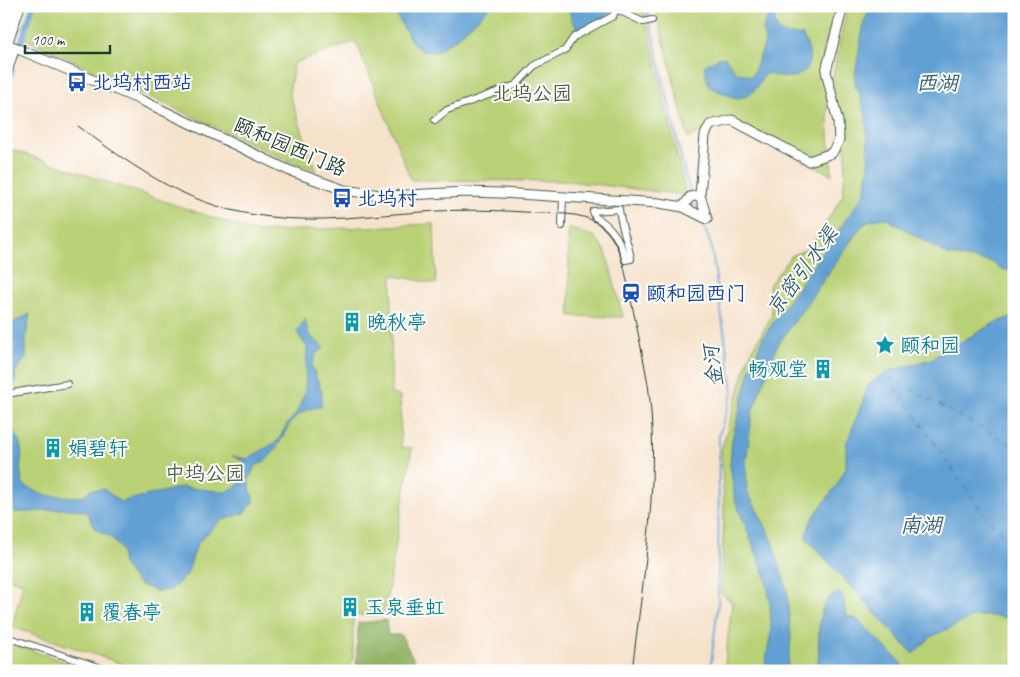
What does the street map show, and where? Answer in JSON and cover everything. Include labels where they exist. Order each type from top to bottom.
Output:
[{"type":"street","points":[[6,22],[11,6]]},
{"type":"street","points":[[6,74],[9,46],[20,6]]},
{"type":"street","points":[[683,207],[695,195],[705,135],[710,125],[732,120],[809,161],[832,153],[840,140],[838,122],[826,71],[843,6]]},
{"type":"street","points":[[435,120],[447,110],[516,85],[534,66],[565,50],[574,38],[613,16],[616,9],[643,22],[650,20]]},
{"type":"street","name":"颐和园西门路","points":[[9,46],[143,102],[288,170],[332,187],[386,196],[467,192],[659,203],[683,207],[707,219],[695,195]]},
{"type":"street","points":[[562,226],[563,197]]},
{"type":"street","points":[[618,209],[622,230],[627,237],[631,259],[625,260],[623,249],[615,235],[606,224],[595,217],[593,210],[618,209]]},
{"type":"street","points":[[6,394],[67,384]]},
{"type":"street","points":[[6,637],[111,671]]},
{"type":"green space","name":"北坞公园","points":[[35,6],[643,6],[686,195],[568,181],[411,180],[356,41],[294,63],[289,93],[316,170],[286,160],[24,38]]},
{"type":"green space","points":[[655,6],[839,6],[823,50],[832,175],[723,119],[688,138]]},
{"type":"green space","name":"颐和园","points":[[847,6],[1014,6],[1014,671],[724,671],[732,603],[721,593],[724,509],[721,450],[749,356],[772,315],[769,285],[791,256],[811,247],[843,195],[846,155],[832,81]]},
{"type":"green space","name":"中坞公园","points":[[10,149],[255,232],[434,224],[436,284],[392,275],[391,394],[400,396],[401,447],[412,448],[384,615],[353,615],[353,657],[349,671],[172,671],[164,669],[163,671],[144,671],[12,627],[23,583],[6,578],[6,161]]},
{"type":"green space","points":[[568,228],[594,236],[606,252],[623,317],[570,316]]},
{"type":"green space","points":[[386,620],[388,635],[401,635],[415,662],[413,671],[356,671],[358,623]]},
{"type":"green space","points":[[6,642],[92,671],[6,671]]},
{"type":"water","points":[[391,6],[491,6],[457,38],[436,52],[421,51],[412,42]]},
{"type":"water","points":[[570,6],[608,6],[610,11],[608,15],[580,30],[572,19]]},
{"type":"water","points":[[769,6],[774,6],[775,23],[779,31],[788,35],[802,35],[808,46],[808,65],[804,71],[797,76],[789,77],[779,77],[767,73],[752,93],[740,98],[729,96],[709,87],[704,66],[718,58],[725,57],[738,72],[752,76],[765,42],[763,30]]},
{"type":"water","name":"西湖","points":[[871,6],[1014,6],[1014,271],[1000,269],[992,262],[948,255],[886,218],[870,220],[861,227],[777,346],[752,412],[746,464],[747,491],[770,535],[787,590],[791,639],[787,671],[764,671],[771,632],[770,602],[765,575],[735,500],[730,465],[732,439],[750,370],[763,337],[864,194],[869,167],[866,116],[859,92],[855,86],[855,75],[864,22]]},
{"type":"water","points":[[30,314],[26,336],[26,358],[15,372],[15,383],[7,391],[6,398],[6,331],[14,322]]},
{"type":"water","name":"南湖","points":[[1014,316],[1014,620],[997,616],[975,616],[931,637],[913,654],[805,537],[812,519],[836,486],[846,468],[846,445],[869,384],[887,372],[931,359],[994,323]]},
{"type":"water","points":[[305,319],[309,335],[324,348],[316,354],[312,366],[322,393],[321,407],[307,410],[298,416],[290,424],[273,452],[266,460],[255,466],[248,481],[254,502],[244,513],[220,521],[197,544],[187,575],[171,590],[157,591],[138,584],[123,565],[121,550],[111,537],[95,529],[87,512],[60,509],[14,512],[6,500],[6,470],[12,457],[6,432],[6,401],[10,424],[20,443],[22,455],[20,467],[23,485],[43,495],[82,497],[90,490],[104,489],[120,502],[182,487],[226,492],[239,485],[245,462],[232,456],[247,459],[278,441],[287,424],[296,414],[305,392],[307,347],[297,332]]},
{"type":"water","points":[[838,593],[843,596],[846,615],[858,620],[903,665],[905,671],[816,671],[820,616],[823,606]]},
{"type":"waterway","points":[[18,52],[33,6]]},
{"type":"waterway","name":"金河","points":[[646,6],[649,19]]},
{"type":"waterway","name":"金河","points":[[650,23],[686,179],[691,193]]},
{"type":"waterway","points":[[6,88],[12,70]]},
{"type":"waterway","name":"金河","points":[[694,200],[698,210]]},
{"type":"waterway","name":"金河","points":[[702,221],[711,245],[733,391],[719,435],[718,605],[710,671]]},
{"type":"ferry route","points":[[889,377],[979,508],[1014,548]]},
{"type":"ferry route","points":[[890,378],[1014,446]]},
{"type":"tram line","points":[[78,126],[123,158],[168,185],[191,197],[243,213],[290,219],[309,219],[451,210],[509,211],[576,215],[590,219],[605,230],[612,238],[624,268],[648,384],[651,419],[652,491],[632,671]]},
{"type":"place","name":"北坞村西站","points":[[77,82]]},
{"type":"place","name":"北坞村","points":[[342,198]]},
{"type":"place","name":"颐和园西门","points":[[631,293]]},
{"type":"place","name":"晚秋亭","points":[[352,322]]},
{"type":"place","name":"颐和园","points":[[885,345]]},
{"type":"place","name":"畅观堂","points":[[823,369]]},
{"type":"place","name":"娟碧轩","points":[[53,448]]},
{"type":"place","name":"玉泉垂虹","points":[[350,607]]},
{"type":"place","name":"覆春亭","points":[[87,612]]},
{"type":"water label","name":"京密引水渠","points":[[802,271]]}]
